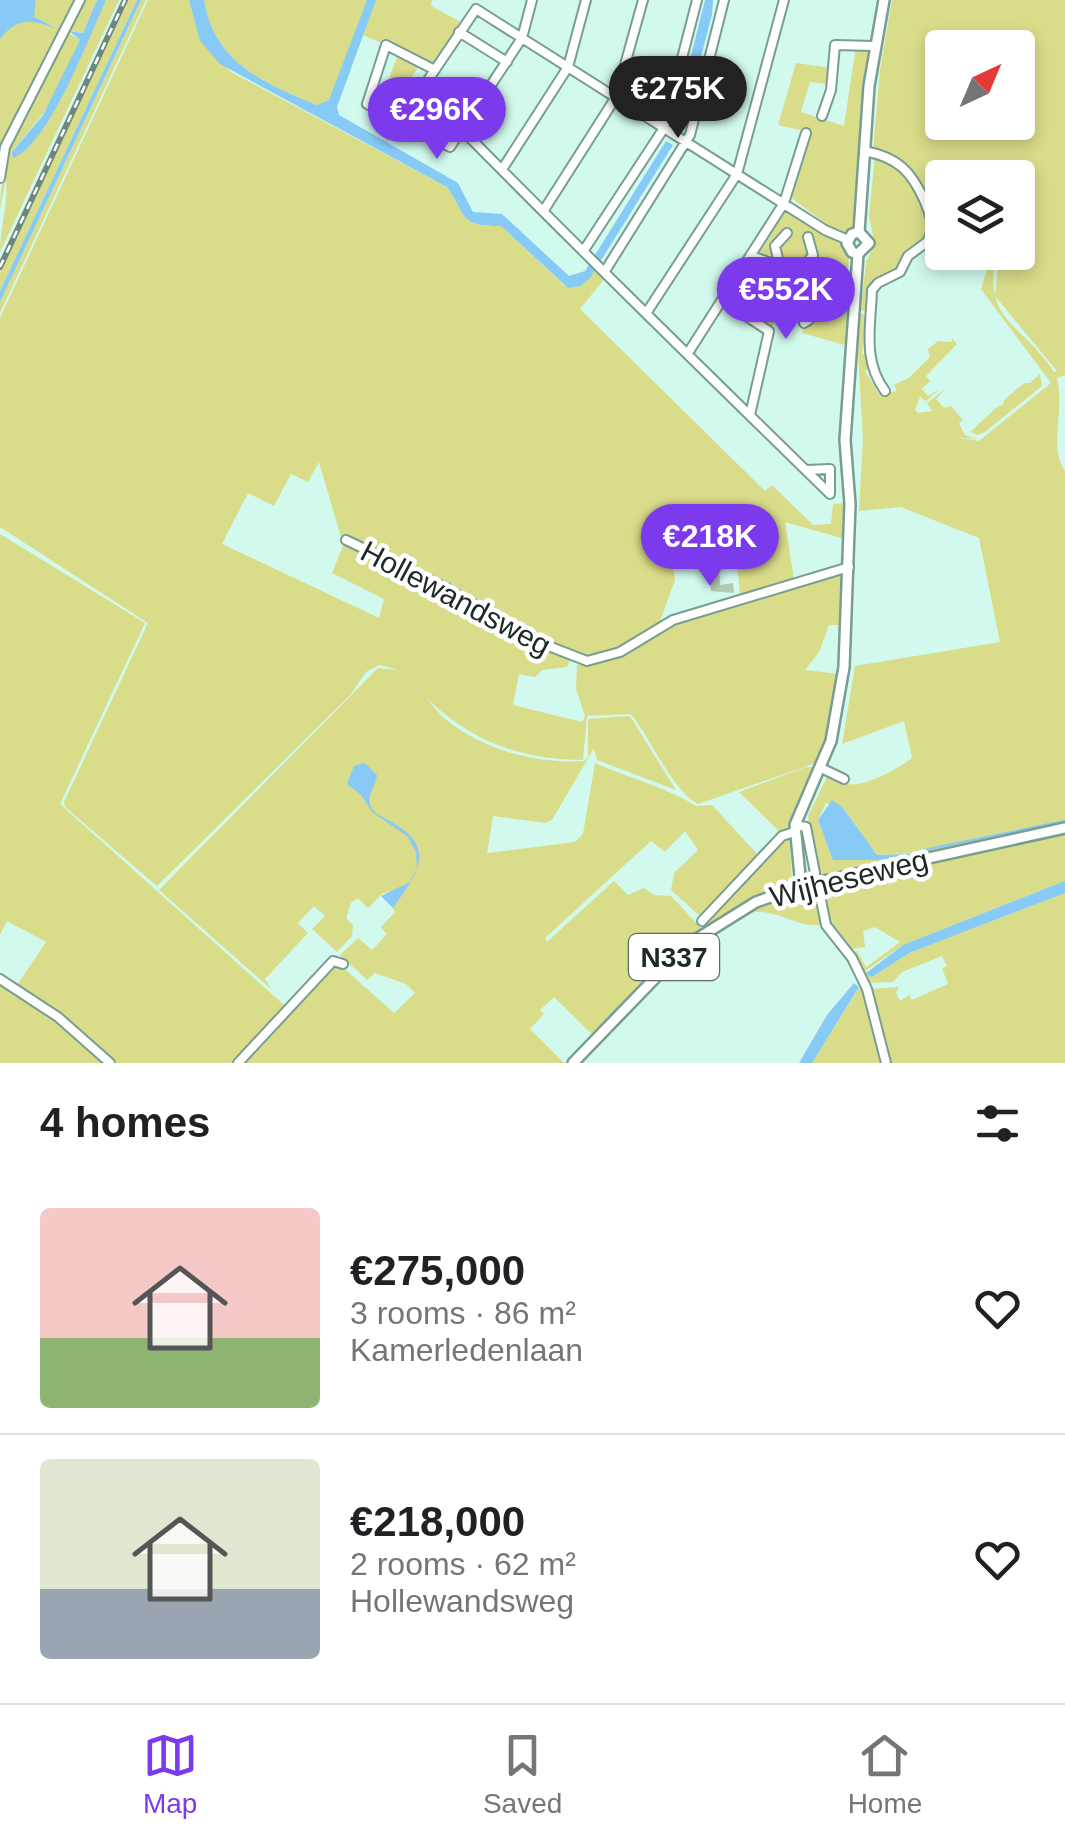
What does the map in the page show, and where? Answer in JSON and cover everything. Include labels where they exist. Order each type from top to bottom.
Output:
[{"type":"main road","points":[[859,232],[874,46],[884,0]]},
{"type":"main road","points":[[858,254],[850,249],[848,240],[859,232]]},
{"type":"main road","points":[[801,886],[794,829],[821,768],[842,690],[850,504],[846,429],[858,254],[869,243],[859,232]]},
{"type":"main road","name":"Wijheseweg","points":[[573,1063],[687,945],[737,911],[801,886],[1065,828]]},
{"type":"street","points":[[0,178],[6,147],[80,0]]},
{"type":"street","points":[[435,70],[386,45],[367,104],[450,148],[522,38],[532,0]]},
{"type":"street","points":[[503,168],[568,67],[586,0]]},
{"type":"street","points":[[544,210],[616,97],[643,0]]},
{"type":"street","points":[[588,254],[664,128],[697,0]]},
{"type":"street","points":[[603,268],[686,141],[724,0]]},
{"type":"street","points":[[647,312],[737,174],[784,0]]},
{"type":"street","points":[[399,123],[476,4],[522,38],[848,240]]},
{"type":"street","points":[[459,32],[507,62]]},
{"type":"street","points":[[822,116],[831,90],[835,45],[874,46]]},
{"type":"street","points":[[422,90],[806,470]]},
{"type":"street","points":[[688,352],[784,203],[806,133]]},
{"type":"street","points":[[864,151],[891,159],[911,172],[932,222],[928,242],[908,256],[900,272],[878,282],[872,290],[869,357],[885,391]]},
{"type":"street","points":[[779,263],[775,246],[788,232]]},
{"type":"street","points":[[750,256],[791,270],[802,268],[812,258],[808,237]]},
{"type":"street","points":[[785,316],[782,300],[793,286],[791,270]]},
{"type":"street","points":[[793,286],[808,287],[818,299],[815,316],[804,323]]},
{"type":"street","points":[[723,300],[770,331],[750,415]]},
{"type":"street","name":"Hollewandsweg","points":[[346,540],[446,588],[517,632],[587,661],[620,652],[673,620],[848,567]]},
{"type":"street","points":[[821,768],[844,779]]},
{"type":"street","points":[[702,921],[782,836],[794,829],[806,827],[815,872]]},
{"type":"street","points":[[819,890],[826,925],[852,958],[866,989],[886,1063]]},
{"type":"street","points":[[238,1063],[332,961],[343,964]]},
{"type":"street","points":[[0,979],[58,1017],[110,1063]]},
{"type":"green space","points":[[36,0],[77,0],[0,157],[0,39],[20,23],[42,23],[60,29],[33,17]]},
{"type":"green space","points":[[83,0],[97,0],[83,33],[70,34],[80,40],[49,106],[12,152],[28,148],[42,129],[106,0],[119,0],[0,252],[6,178],[0,210],[2,182],[8,155],[29,101]]},
{"type":"green space","points":[[128,0],[137,0],[0,291],[0,272]]},
{"type":"green space","points":[[141,0],[146,0],[0,313],[0,302]]},
{"type":"green space","points":[[148,0],[189,0],[201,41],[231,72],[447,187],[466,218],[477,224],[501,226],[565,286],[581,286],[596,268],[606,277],[580,309],[765,491],[772,485],[813,525],[831,524],[833,504],[846,503],[845,539],[785,522],[794,580],[740,596],[736,547],[671,548],[675,580],[659,624],[613,652],[593,657],[575,656],[510,626],[447,586],[341,537],[319,462],[308,482],[291,474],[274,506],[248,493],[222,544],[379,618],[384,599],[332,573],[345,541],[455,594],[507,628],[570,660],[567,667],[542,670],[535,677],[519,674],[513,705],[582,722],[585,716],[576,689],[577,665],[615,656],[679,620],[840,572],[844,576],[841,625],[829,625],[819,652],[805,670],[839,674],[831,725],[819,762],[698,804],[670,776],[631,714],[587,716],[583,760],[541,757],[502,747],[466,729],[433,704],[406,675],[379,665],[366,672],[351,694],[157,886],[65,807],[148,623],[0,527],[0,318]]},
{"type":"green space","points":[[204,0],[432,0],[431,6],[459,21],[460,26],[432,65],[356,32],[329,100],[317,105],[260,78],[230,55],[218,39]]},
{"type":"green space","points":[[892,0],[1065,0],[1065,375],[1057,378],[1057,440],[1065,471],[1065,823],[819,877],[808,816],[828,775],[843,783],[859,784],[889,773],[912,758],[904,721],[842,744],[855,666],[1000,642],[979,538],[901,507],[859,511],[863,439],[858,353],[861,314],[869,314],[870,322],[866,322],[862,354],[867,354],[870,368],[865,371],[879,394],[897,391],[894,385],[910,377],[930,357],[928,349],[938,341],[952,342],[952,338],[957,344],[926,376],[930,381],[922,389],[928,396],[939,390],[926,401],[920,397],[915,410],[932,411],[927,403],[945,389],[936,399],[944,408],[951,406],[963,420],[959,423],[965,435],[977,439],[954,437],[979,441],[1051,383],[981,289],[987,270],[994,270],[995,295],[997,270],[1035,270],[1035,160],[925,160],[925,193],[912,171],[873,149],[880,70]],"holes":[[[996,297],[1057,371],[1007,320]],[[826,803],[843,808],[877,855],[912,852],[833,860],[818,820]]]},
{"type":"green space","points":[[856,46],[870,49],[855,222],[849,233],[839,233],[790,197],[809,132],[778,125],[796,63],[831,68],[829,84],[810,82],[801,112],[844,126]]},
{"type":"green space","points":[[397,57],[419,66],[390,110],[379,105]]},
{"type":"green space","points":[[875,155],[906,170],[925,207],[925,238],[902,267],[880,279],[868,312],[861,310],[866,262],[875,244],[869,217]]},
{"type":"green space","points":[[787,209],[843,243],[849,252],[845,345],[802,333],[823,305],[816,288],[799,281],[798,273],[815,258],[810,235],[804,237],[810,247],[809,258],[799,267],[787,266],[778,250],[784,238],[791,235],[790,229],[775,238],[772,255],[759,254]]},
{"type":"green space","points":[[754,262],[769,264],[757,278],[761,291],[769,294],[786,288],[777,298],[778,318],[771,327],[727,301]]},
{"type":"green space","points":[[1040,374],[1042,386],[985,432],[970,432],[1024,383]]},
{"type":"green space","points":[[0,534],[145,623],[60,804],[285,1006],[236,1063],[117,1063],[58,1011],[17,985],[46,942],[7,921],[0,935]]},
{"type":"green space","points":[[378,668],[406,675],[444,718],[475,739],[528,757],[584,761],[588,757],[588,719],[630,716],[676,790],[597,760],[594,748],[552,820],[545,823],[493,816],[487,853],[575,842],[583,834],[595,763],[696,806],[712,805],[759,856],[701,917],[671,890],[674,873],[698,850],[685,831],[665,852],[651,841],[545,938],[547,942],[614,881],[628,895],[644,888],[654,895],[671,896],[701,928],[789,836],[792,879],[695,932],[594,1036],[554,997],[540,1010],[544,1014],[530,1029],[564,1063],[243,1063],[333,965],[339,964],[394,1013],[415,993],[406,984],[375,973],[367,980],[340,955],[358,938],[372,950],[387,934],[381,927],[395,912],[393,908],[403,887],[382,894],[368,908],[358,898],[351,903],[346,918],[353,925],[352,936],[337,952],[312,929],[325,916],[314,906],[298,923],[308,933],[265,979],[272,990],[159,890]]},
{"type":"green space","points":[[806,767],[817,767],[792,829],[778,837],[778,830],[739,792]]},
{"type":"green space","points":[[1065,834],[1065,881],[903,945],[865,971],[872,977],[909,953],[1065,893],[1065,1063],[888,1063],[868,989],[899,987],[896,992],[900,1001],[909,995],[912,1000],[948,984],[942,968],[947,966],[942,956],[902,972],[893,982],[867,983],[853,952],[857,951],[866,967],[900,942],[875,927],[863,931],[865,947],[848,950],[828,922],[821,886]]},
{"type":"green space","points":[[816,887],[823,921],[820,925],[747,912]]},
{"type":"green space","points":[[826,929],[838,944],[860,985],[823,931]]},
{"type":"green space","points":[[0,986],[45,1013],[102,1063],[0,1063]]},
{"type":"green space","points":[[860,986],[884,1063],[812,1063]]},
{"type":"water","points":[[0,0],[36,0],[34,17],[60,30],[20,23],[0,39]]},
{"type":"water","points":[[97,0],[106,0],[67,88],[40,133],[13,158],[12,152],[43,115],[80,40],[69,31],[83,33]]},
{"type":"water","points":[[137,0],[141,0],[0,302],[0,291]]},
{"type":"water","points":[[189,0],[204,0],[218,39],[244,68],[317,105],[329,100],[367,0],[376,0],[337,107],[339,115],[458,183],[473,212],[502,214],[569,276],[585,271],[666,141],[673,145],[590,278],[581,286],[568,288],[501,226],[477,224],[466,218],[447,187],[220,64],[200,41]]},
{"type":"water","points":[[705,0],[713,0],[712,15],[682,128],[674,123]]},
{"type":"water","points":[[365,763],[377,775],[371,808],[414,841],[419,851],[417,868],[416,852],[407,836],[372,812],[361,795],[347,784],[354,766]]},
{"type":"water","points":[[832,800],[843,808],[877,855],[914,854],[882,860],[833,860],[818,820]]},
{"type":"water","points":[[417,868],[410,883],[393,908],[381,896],[410,882]]},
{"type":"water","points":[[1065,881],[1065,893],[909,953],[872,977],[865,974],[903,945]]},
{"type":"water","points":[[854,983],[859,987],[812,1063],[799,1063],[827,1015]]},
{"type":"building","points":[[718,556],[720,585],[733,583],[734,593],[711,591],[708,557]]},
{"type":"waterway","points":[[924,850],[1065,821]]},
{"type":"railway","points":[[0,267],[125,0]]}]
